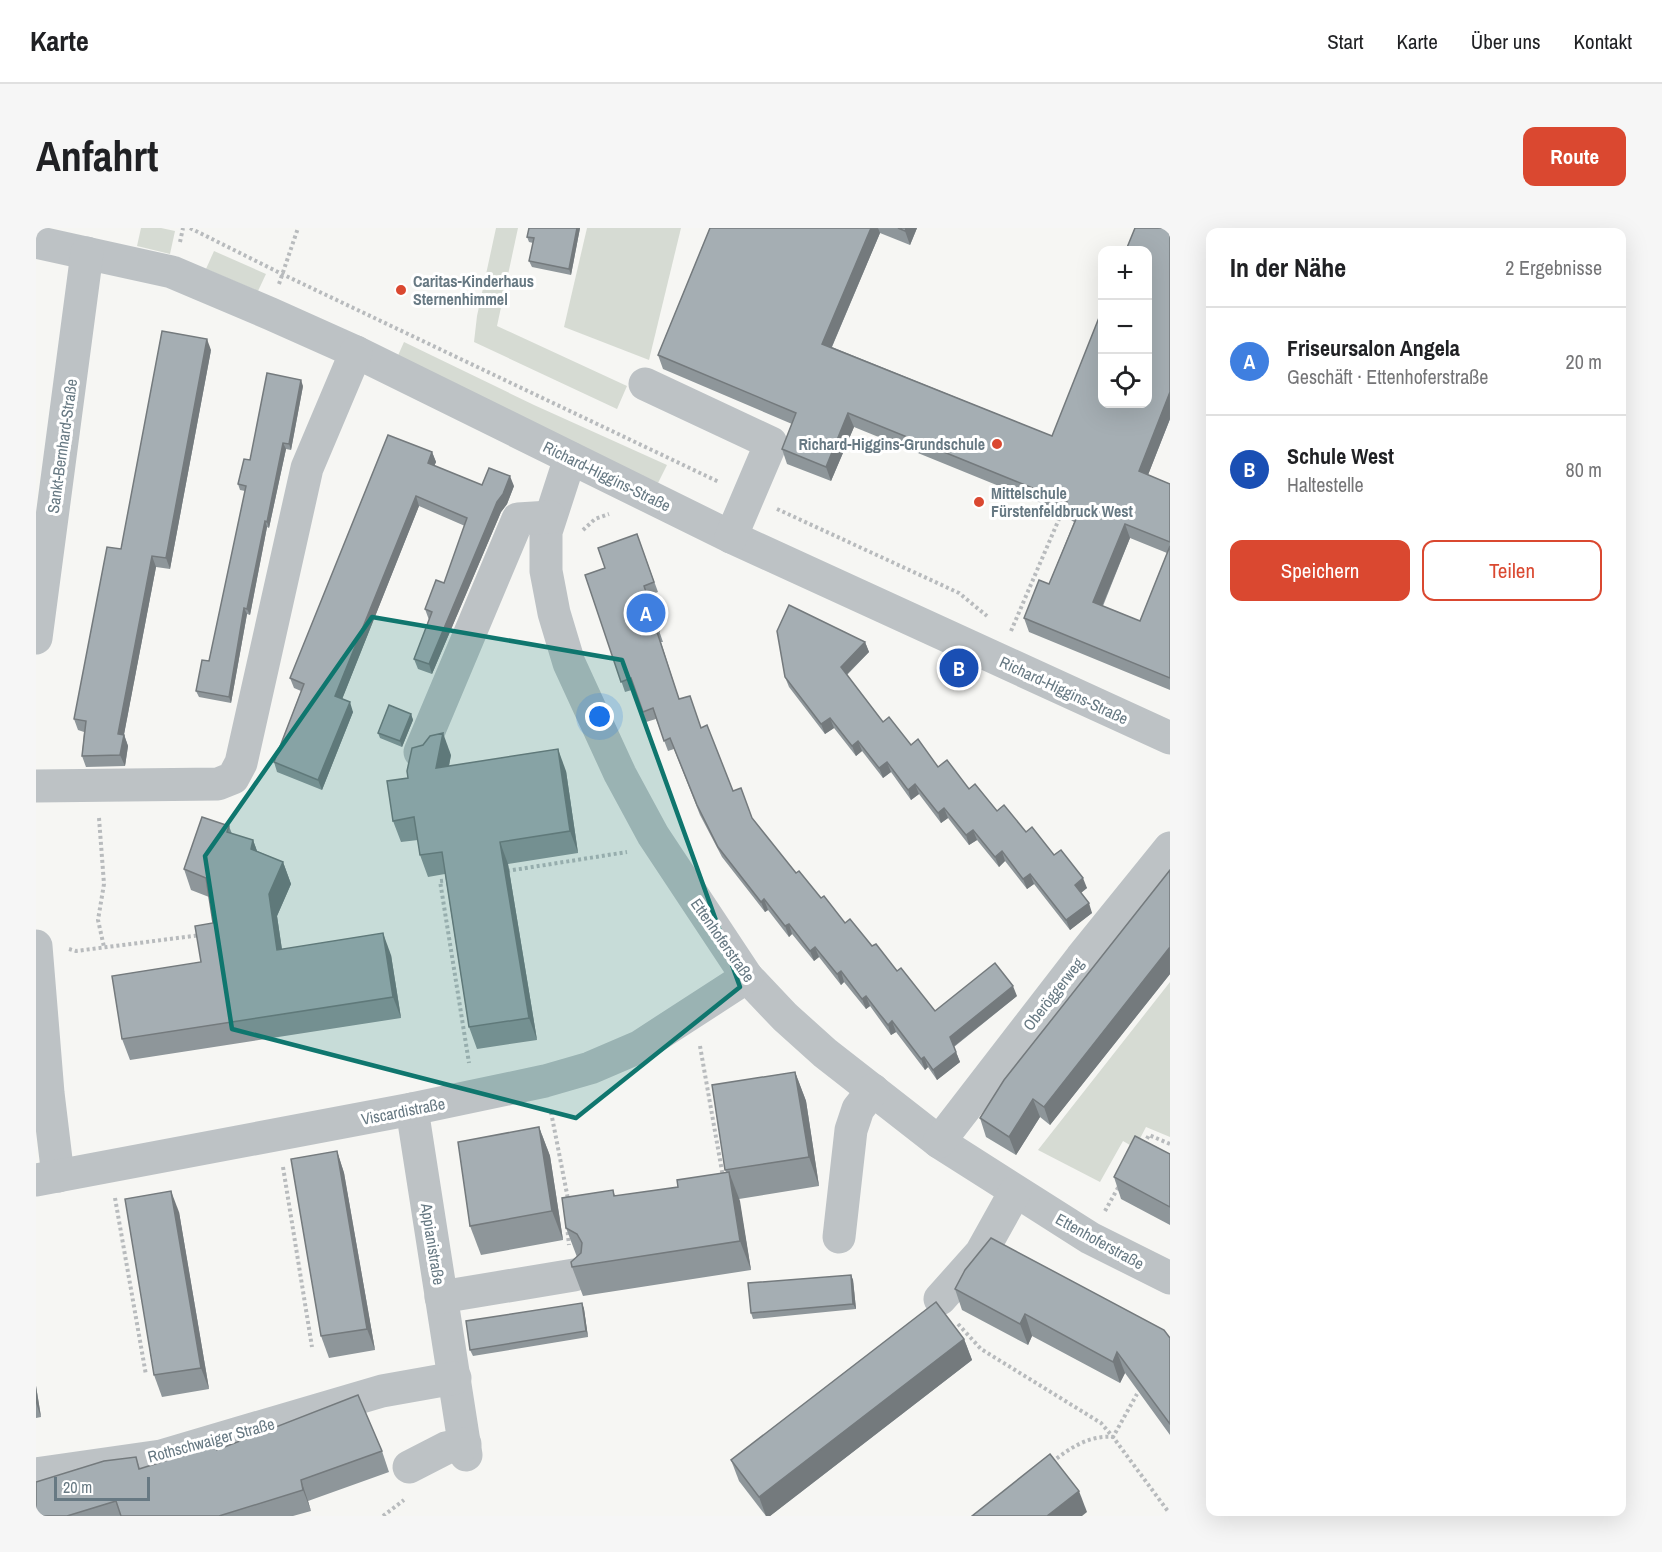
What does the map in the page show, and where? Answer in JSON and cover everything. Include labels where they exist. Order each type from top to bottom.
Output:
[{"type":"street","name":"Richard-Higgins-Straße","points":[[36,242],[172,272],[356,352],[731,537],[1170,738]]},
{"type":"street","name":"Sankt-Bernhard-Straße","points":[[36,639],[87,253]]},
{"type":"street","points":[[36,786],[218,784],[233,778],[242,763],[307,468],[356,352]]},
{"type":"street","points":[[645,384],[771,443],[731,537]]},
{"type":"street","name":"Ettenhoferstraße","points":[[570,458],[546,532],[546,572],[554,613],[569,663],[615,763],[660,847],[747,977],[785,1017],[825,1053],[939,1142],[1089,1238],[1170,1278]]},
{"type":"street","points":[[420,752],[518,519],[550,517]]},
{"type":"street","name":"Oberöggerweg","points":[[939,1142],[1081,958],[1170,848]]},
{"type":"street","points":[[36,945],[48,1092],[47,1178]]},
{"type":"street","name":"Viscardistraße","points":[[47,1178],[412,1109],[545,1081],[590,1068],[639,1047],[747,977]]},
{"type":"street","points":[[839,1237],[851,1130],[858,1109],[873,1090]]},
{"type":"street","name":"Appianistraße","points":[[409,1467],[446,1448],[465,1450],[412,1109]]},
{"type":"street","points":[[940,1299],[956,1271],[981,1253],[1016,1192]]},
{"type":"street","points":[[441,1297],[574,1275]]},
{"type":"street","name":"Rothschwaiger Straße","points":[[36,1474],[161,1456],[382,1391],[455,1377]]},
{"type":"path","points":[[190,228],[282,274],[298,228]]},
{"type":"path","points":[[579,534],[595,519],[608,514],[626,512],[639,492]]},
{"type":"path","points":[[1010,634],[1062,512]]},
{"type":"path","points":[[96,784],[104,884],[98,920],[104,947]]},
{"type":"path","points":[[499,872],[660,847]]},
{"type":"path","points":[[458,878],[440,881],[474,1096]]},
{"type":"path","points":[[76,951],[202,934]]},
{"type":"path","points":[[694,1012],[724,1186]]},
{"type":"path","points":[[545,1081],[568,1202]]},
{"type":"path","points":[[278,1135],[312,1347]]},
{"type":"path","points":[[1143,1145],[1149,1136],[1170,1144]]},
{"type":"path","points":[[109,1167],[146,1375]]},
{"type":"path","points":[[1089,1238],[1121,1183]]},
{"type":"path","points":[[940,1299],[958,1324],[981,1349],[1101,1424],[1170,1514]]},
{"type":"path","points":[[1113,1437],[1137,1394]]},
{"type":"path","points":[[1050,1464],[1089,1438],[1113,1437]]},
{"type":"highlighted area","points":[[372,617],[622,660],[740,987],[576,1118],[232,1029],[205,856]]},
{"type":"shaded area","points":[[141,228],[175,231],[170,254],[137,246]]},
{"type":"shaded area","points":[[496,228],[518,228],[497,326],[627,386],[617,409],[474,342],[477,316]]},
{"type":"shaded area","points":[[587,228],[681,228],[649,360],[564,327]]},
{"type":"shaded area","points":[[214,251],[266,274],[258,291],[206,269]]},
{"type":"shaded area","points":[[404,342],[534,405],[667,465],[658,483],[396,360]]},
{"type":"shaded area","points":[[1170,982],[1170,1137],[1146,1127],[1135,1148],[1123,1141],[1100,1182],[1038,1150]]},
{"type":"building","points":[[529,228],[577,228],[569,269],[529,261],[534,238],[527,237]]},
{"type":"building","points":[[710,228],[871,228],[822,344],[1052,436],[1098,320],[1098,408],[1152,408],[1152,246],[1128,246],[1135,228],[1170,228],[1170,392],[1139,471],[1170,484],[1170,542],[1125,524],[1093,602],[1140,621],[1170,546],[1170,678],[1024,618],[1039,580],[1049,584],[1079,512],[1065,506],[1067,502],[848,413],[826,467],[782,449],[796,413],[658,355]]},
{"type":"building","points":[[162,331],[207,339],[166,558],[152,556],[118,734],[124,735],[120,755],[82,756],[86,721],[74,719],[107,547],[121,549]]},
{"type":"building","points":[[267,373],[301,380],[289,444],[283,443],[247,609],[244,608],[229,697],[196,691],[202,660],[209,661],[246,486],[238,484],[244,459],[250,460]]},
{"type":"building","points":[[388,435],[432,452],[428,463],[482,485],[489,468],[510,476],[429,664],[414,659],[432,612],[425,609],[436,580],[444,583],[467,518],[416,496],[335,696],[350,702],[318,780],[274,762],[304,684],[290,678]]},
{"type":"building","points":[[637,534],[654,582],[644,586],[679,699],[690,696],[701,728],[707,725],[733,791],[741,788],[752,818],[796,873],[799,871],[821,898],[824,896],[845,923],[850,919],[872,946],[876,944],[897,971],[901,968],[935,1011],[995,963],[1013,986],[950,1037],[956,1052],[933,1070],[924,1057],[921,1059],[892,1021],[888,1025],[866,996],[862,999],[841,971],[837,974],[815,947],[810,951],[789,924],[785,926],[764,899],[761,902],[718,847],[697,805],[670,738],[664,741],[653,708],[643,712],[631,678],[621,682],[585,575],[605,568],[598,548]]},
{"type":"building","points":[[789,605],[865,642],[841,667],[883,722],[889,717],[911,745],[918,739],[938,767],[947,760],[969,789],[975,784],[997,811],[1004,805],[1026,832],[1032,827],[1054,855],[1061,850],[1083,878],[1075,885],[1089,903],[1066,920],[1030,874],[1023,879],[1002,851],[995,857],[973,830],[966,835],[944,808],[938,813],[915,784],[908,790],[887,762],[879,768],[858,741],[852,746],[830,718],[821,724],[785,677],[777,631]]},
{"type":"building","points":[[389,705],[411,714],[400,741],[378,733]]},
{"type":"building","points":[[443,733],[436,768],[558,749],[570,831],[500,842],[529,1018],[469,1027],[442,852],[420,855],[414,817],[393,821],[387,781],[408,778],[407,771],[412,748],[423,745],[430,736]]},
{"type":"building","points":[[202,817],[229,826],[227,832],[253,840],[251,849],[283,862],[269,894],[277,950],[383,933],[393,997],[122,1039],[112,976],[201,962],[195,926],[213,923],[206,878],[184,869]]},
{"type":"building","points":[[1170,870],[1170,947],[1044,1107],[1033,1099],[1009,1137],[980,1118],[1004,1080]]},
{"type":"building","points":[[795,1072],[809,1157],[725,1170],[712,1085]]},
{"type":"building","points":[[539,1127],[552,1211],[470,1226],[458,1142]]},
{"type":"building","points":[[1135,1136],[1170,1154],[1170,1207],[1114,1177]]},
{"type":"building","points":[[337,1151],[367,1329],[321,1336],[291,1159]]},
{"type":"building","points":[[729,1172],[740,1241],[572,1267],[571,1262],[581,1253],[582,1243],[577,1234],[566,1228],[562,1198],[613,1190],[614,1196],[678,1187],[677,1180]]},
{"type":"building","points":[[171,1191],[201,1368],[154,1375],[125,1199]]},
{"type":"building","points":[[991,1238],[1164,1330],[1170,1338],[1170,1424],[1117,1352],[1113,1362],[1025,1314],[1020,1324],[955,1289],[965,1270]]},
{"type":"building","points":[[851,1275],[853,1304],[751,1313],[748,1283]]},
{"type":"building","points":[[936,1302],[964,1339],[759,1497],[731,1460]]},
{"type":"building","points":[[582,1303],[586,1331],[470,1350],[466,1321]]},
{"type":"building","points":[[358,1395],[382,1451],[301,1480],[303,1490],[219,1516],[121,1516],[116,1501],[67,1516],[36,1516],[36,1482],[104,1461],[136,1457],[139,1469],[216,1445],[217,1450]]},
{"type":"building","points":[[1050,1454],[1079,1491],[1047,1516],[972,1516]]},
{"type":"place","name":"Caritas-Kinderhaus Sternenhimmel","points":[[401,290]]},
{"type":"place","name":"Richard-Higgins-Grundschule","points":[[997,444]]},
{"type":"place","name":"Mittelschule Fürstenfeldbruck West","points":[[979,502]]},
{"type":"place","name":"Friseursalon Angela","points":[[646,613]]},
{"type":"place","name":"Schule West","points":[[959,668]]}]
